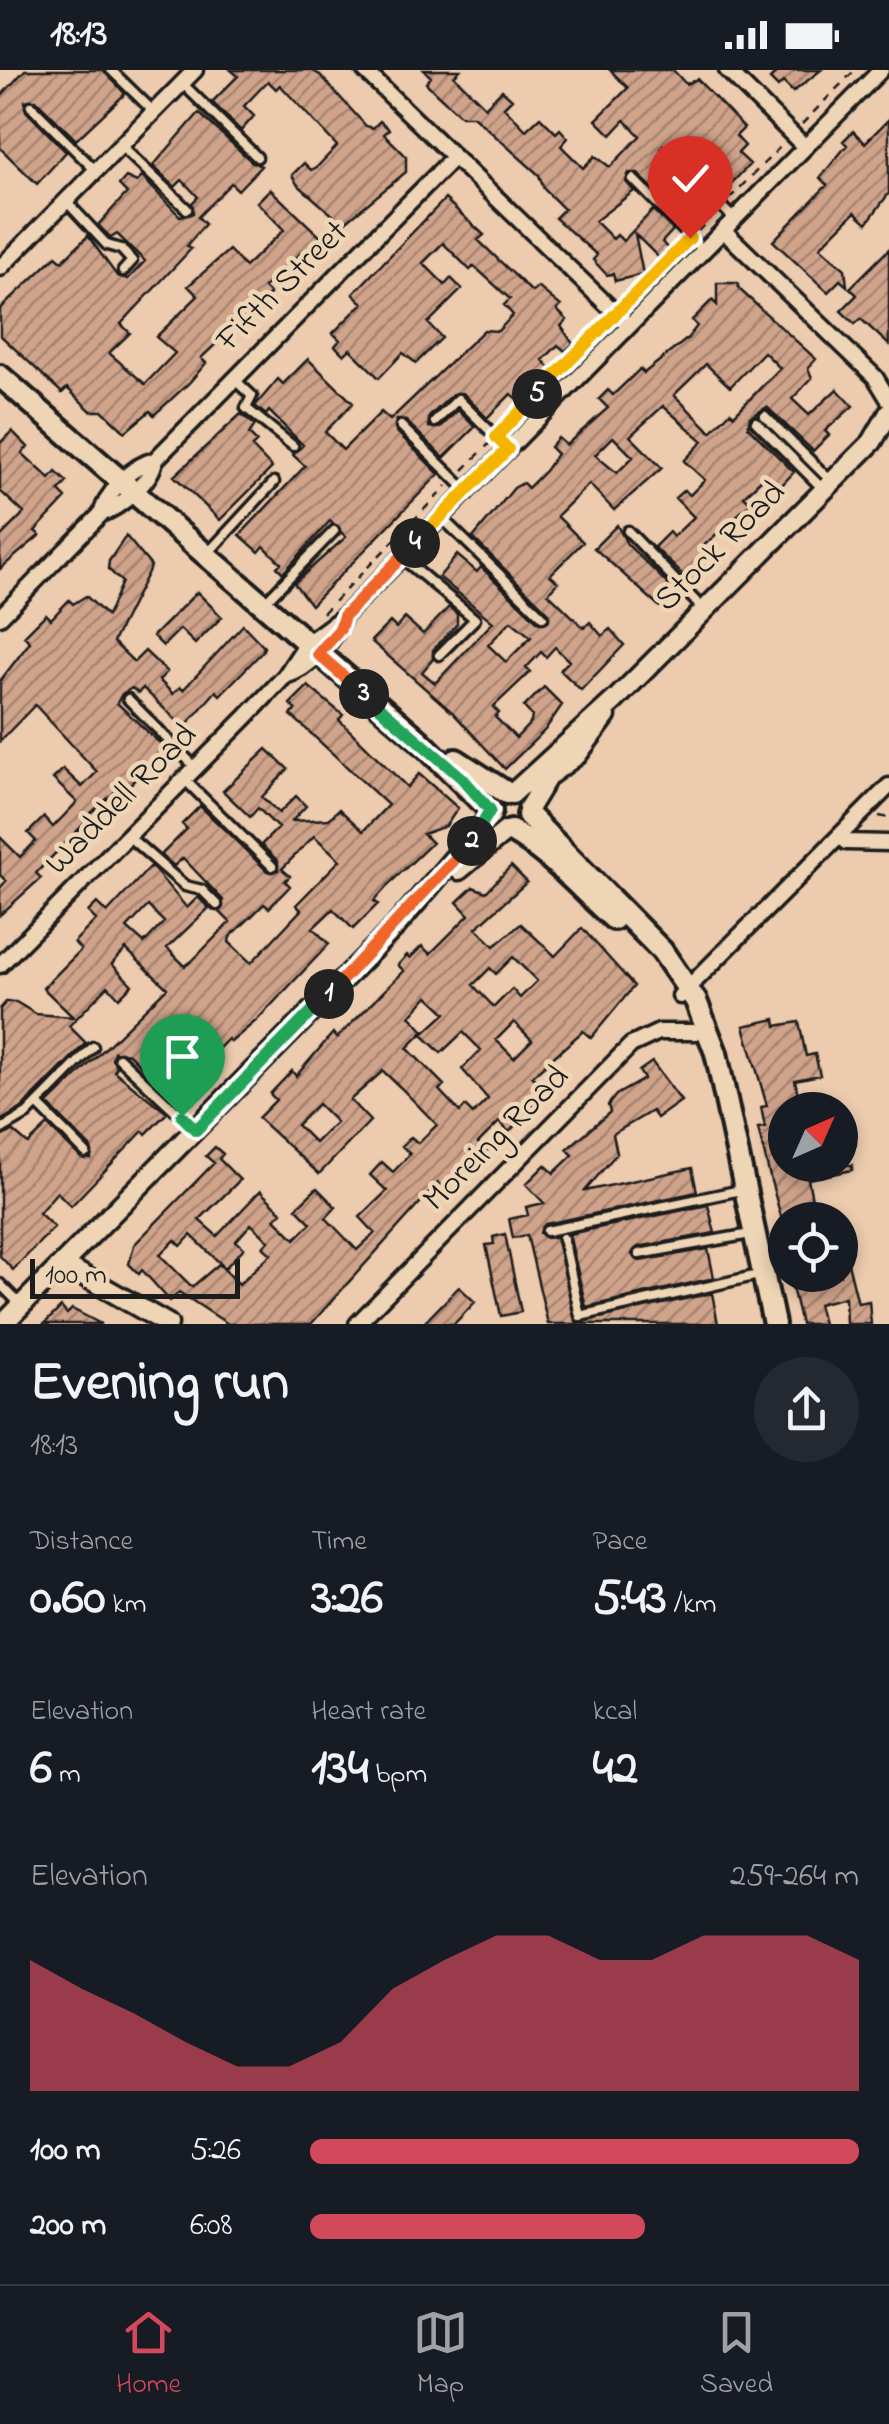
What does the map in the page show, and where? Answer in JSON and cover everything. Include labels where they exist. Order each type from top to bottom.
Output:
[{"type":"main road","points":[[0,376],[469,771],[519,803],[662,951],[716,1052],[774,1324]]},
{"type":"main road","points":[[317,642],[462,778],[508,831],[551,856],[587,898],[638,941],[684,992],[715,1088],[764,1324]]},
{"type":"main road","name":"Stock Road","points":[[491,813],[494,801],[519,803],[522,826],[508,831]]},
{"type":"street","points":[[0,268],[195,70]]},
{"type":"street","points":[[364,70],[629,326]]},
{"type":"street","points":[[728,70],[806,146]]},
{"type":"street","name":"Waddell Road","points":[[0,965],[880,70]]},
{"type":"street","name":"Fifth Street","points":[[0,617],[102,514],[105,500],[128,486],[144,462],[154,460],[454,157]]},
{"type":"street","points":[[729,224],[882,381],[889,407]]},
{"type":"street","name":"Stock Road","points":[[519,803],[616,698],[881,438],[889,407]]},
{"type":"street","points":[[684,992],[889,786]]},
{"type":"street","name":"Stock Road","points":[[3,1324],[396,926],[491,813]]},
{"type":"street","name":"Stock Road","points":[[396,926],[408,922],[508,831]]},
{"type":"street","points":[[840,836],[861,844],[889,843]]},
{"type":"street","name":"Moreing Road","points":[[357,1324],[632,1045],[660,1032],[696,1032]]},
{"type":"street","points":[[62,1264],[168,1324]]},
{"type":"lane","points":[[112,70],[154,112]]},
{"type":"lane","points":[[182,83],[258,157]]},
{"type":"lane","points":[[31,106],[96,171]]},
{"type":"lane","points":[[120,146],[187,209]]},
{"type":"lane","points":[[667,151],[722,206],[729,224]]},
{"type":"lane","points":[[633,179],[703,250]]},
{"type":"lane","points":[[66,201],[106,245],[121,249],[132,261],[123,270]]},
{"type":"lane","points":[[234,379],[252,396],[246,408],[293,446]]},
{"type":"lane","points":[[435,422],[468,388]]},
{"type":"lane","points":[[458,399],[508,449]]},
{"type":"lane","points":[[765,416],[828,486]]},
{"type":"lane","points":[[756,422],[828,486]]},
{"type":"lane","points":[[401,426],[467,491]]},
{"type":"lane","points":[[207,554],[274,482]]},
{"type":"lane","points":[[441,517],[543,617]]},
{"type":"lane","points":[[263,601],[334,530]]},
{"type":"lane","points":[[628,531],[704,610]]},
{"type":"lane","points":[[402,558],[474,619],[439,655]]},
{"type":"lane","points":[[128,699],[196,768]]},
{"type":"lane","points":[[184,779],[272,866]]},
{"type":"lane","points":[[128,836],[185,886],[202,890],[217,905]]},
{"type":"lane","points":[[0,1130],[37,1104],[93,1047]]},
{"type":"lane","points":[[120,1058],[196,1130]]},
{"type":"lane","points":[[37,1104],[86,1153]]},
{"type":"lane","points":[[547,1231],[736,1191]]},
{"type":"lane","points":[[639,1254],[745,1235]]},
{"type":"lane","points":[[564,1238],[580,1316],[754,1276]]},
{"type":"lane","points":[[0,1284],[21,1305]]},
{"type":"path","points":[[317,642],[316,620],[855,70]]},
{"type":"path","points":[[878,816],[889,818]]},
{"type":"building","points":[[25,70],[104,70],[125,94],[76,140],[36,100],[25,101],[26,111],[66,152],[37,184],[0,148],[0,97]]},
{"type":"building","points":[[231,70],[311,70],[320,75],[366,126],[373,128],[380,121],[389,129],[384,134],[406,156],[406,172],[343,224],[297,184],[292,175],[304,163],[311,170],[317,167],[337,146],[280,85],[276,89],[268,81],[244,106],[254,116],[241,131],[212,102],[238,76]]},
{"type":"building","points":[[424,70],[460,70],[454,76],[485,107],[502,90],[512,99],[504,107],[526,130],[540,117],[556,133],[560,129],[568,138],[561,146],[583,168],[595,156],[610,167],[640,136],[625,120],[611,135],[596,120],[628,88],[610,70],[673,70],[686,84],[697,79],[744,128],[736,136],[745,146],[738,153],[750,164],[723,192],[716,190],[672,145],[663,145],[662,156],[705,201],[684,219],[638,174],[629,173],[626,182],[634,191],[595,221],[613,239],[617,235],[623,241],[653,210],[673,230],[662,242],[668,249],[659,258],[635,234],[643,274],[615,281],[613,274],[607,275],[593,260],[597,255],[555,218],[564,209],[544,189],[539,175],[473,116],[461,116],[426,83],[431,77]]},
{"type":"building","points":[[771,70],[821,70],[793,92],[783,82],[778,87],[770,79],[775,74]]},
{"type":"building","points":[[199,113],[261,166],[238,190],[231,183],[198,217],[205,224],[187,246],[191,249],[121,324],[130,333],[109,353],[145,384],[175,353],[156,337],[198,296],[188,286],[229,250],[245,267],[284,230],[257,202],[270,189],[327,243],[314,256],[303,251],[264,288],[270,294],[232,337],[223,345],[219,341],[201,358],[206,363],[189,383],[154,415],[150,411],[125,432],[103,411],[91,411],[67,388],[62,393],[0,335],[0,309],[56,256],[62,261],[88,236],[117,276],[128,279],[145,261],[117,234],[111,238],[98,225],[127,193],[119,185],[126,177],[137,182],[142,177],[180,216],[193,213],[192,203],[198,197],[182,180],[175,187],[153,166]]},
{"type":"building","points":[[889,119],[889,193],[867,223],[855,212],[820,247],[845,269],[847,286],[840,280],[828,292],[773,241],[827,185],[820,178],[847,145],[843,141],[853,131],[865,143]]},
{"type":"building","points":[[445,199],[484,235],[478,240],[532,292],[538,287],[561,306],[557,310],[567,320],[561,326],[573,344],[565,351],[558,345],[543,360],[551,369],[521,401],[511,394],[487,418],[463,393],[453,394],[429,417],[429,427],[440,428],[458,410],[475,427],[444,458],[406,421],[396,420],[396,431],[439,474],[311,605],[294,583],[346,537],[330,521],[283,573],[277,567],[281,563],[264,546],[259,552],[240,535],[305,466],[293,455],[303,445],[269,411],[266,415],[255,406],[278,379],[283,384],[308,359],[353,403],[325,432],[343,450],[381,412],[390,420],[484,330],[498,331],[513,315],[504,305],[510,299],[474,266],[470,270],[443,243],[423,263],[445,285],[451,278],[462,289],[428,323],[442,338],[416,363],[403,353],[379,378],[350,349],[344,355],[335,346],[340,340],[333,333],[363,303],[353,294]]},
{"type":"building","points":[[889,249],[889,345],[861,319],[855,324],[841,311],[857,295],[850,288]]},
{"type":"building","points":[[717,283],[738,283],[739,289],[816,359],[808,368],[812,378],[792,399],[809,415],[837,389],[853,406],[825,431],[829,435],[813,451],[767,407],[750,417],[748,427],[794,472],[779,488],[768,477],[763,478],[744,496],[751,503],[701,548],[710,558],[688,580],[654,547],[669,532],[673,537],[694,517],[675,498],[684,490],[690,495],[705,480],[684,461],[703,441],[663,406],[630,436],[662,468],[614,510],[589,484],[557,516],[583,542],[550,575],[558,582],[548,593],[584,628],[590,622],[602,636],[610,629],[624,645],[581,690],[560,670],[569,661],[555,647],[546,657],[541,652],[526,668],[530,672],[493,707],[499,713],[495,717],[516,738],[531,722],[532,716],[524,707],[544,687],[562,705],[545,730],[505,769],[453,713],[371,641],[390,622],[396,628],[405,618],[423,634],[449,607],[457,614],[457,624],[433,650],[433,659],[422,672],[435,683],[493,622],[439,577],[457,555],[477,572],[481,567],[539,623],[549,621],[548,612],[473,538],[514,488],[523,483],[528,488],[545,471],[557,454],[550,447],[558,438],[566,445],[608,408],[599,399],[608,390],[613,395],[640,369],[644,373],[687,339],[697,326],[692,320],[712,300],[717,305]],"holes":[[[764,352],[780,368],[734,415],[730,412],[711,432],[674,395],[706,364],[730,387]],[[613,437],[633,457],[617,473],[595,455]],[[511,621],[531,637],[506,662],[488,645]]]},
{"type":"building","points":[[241,414],[255,425],[249,434],[257,442],[252,447],[272,468],[220,520],[174,476]]},
{"type":"building","points":[[12,431],[28,447],[22,453],[50,479],[56,472],[67,482],[59,491],[66,498],[35,531],[40,535],[0,569],[0,537],[24,513],[0,491],[0,443]]},
{"type":"building","points":[[617,525],[627,544],[675,591],[660,607],[594,548]]},
{"type":"building","points":[[126,536],[151,566],[113,642],[134,662],[145,651],[167,672],[159,680],[173,694],[180,687],[183,690],[243,625],[264,647],[220,695],[216,691],[184,728],[143,688],[138,693],[132,688],[122,694],[117,703],[166,749],[120,794],[117,790],[83,820],[86,822],[36,873],[41,878],[0,915],[0,888],[6,881],[0,875],[0,837],[20,857],[36,841],[28,833],[44,817],[53,827],[77,802],[53,779],[63,769],[82,787],[97,772],[35,705],[0,741],[0,681],[30,642],[24,636],[46,614],[51,619],[69,600],[73,604],[86,596],[107,616],[122,582],[108,569],[109,561]]},
{"type":"building","points":[[197,592],[222,617],[195,644],[180,629],[163,646],[153,636]]},
{"type":"building","points":[[308,686],[343,715],[339,720],[407,787],[419,774],[458,808],[446,826],[423,834],[432,843],[392,881],[374,901],[378,904],[353,929],[333,909],[313,928],[329,944],[258,1019],[231,1042],[228,1039],[191,1077],[196,1081],[177,1102],[129,1054],[114,1052],[114,1071],[167,1113],[146,1134],[143,1131],[71,1206],[57,1192],[39,1213],[54,1227],[13,1270],[0,1256],[0,1137],[13,1131],[28,1144],[48,1125],[81,1158],[91,1159],[91,1148],[48,1104],[167,988],[126,949],[112,964],[132,985],[119,998],[108,986],[69,1026],[86,1043],[22,1108],[0,1121],[0,1009],[6,1002],[16,1002],[36,1014],[73,1017],[43,988],[81,950],[74,942],[96,920],[88,912],[97,903],[107,913],[151,866],[187,908],[198,897],[209,908],[167,948],[185,966],[192,961],[230,922],[220,912],[223,900],[183,858],[174,866],[161,855],[187,829],[182,824],[200,806],[267,871],[278,870],[278,861],[261,845],[278,828],[258,808],[250,817],[223,791],[267,749],[288,769],[262,797],[279,813],[296,796],[306,806],[292,821],[329,819],[339,809],[363,831],[388,805],[291,715],[296,710],[290,704]],"holes":[[[314,836],[340,860],[296,905],[301,910],[251,963],[229,942],[230,937],[264,904],[269,908],[290,886],[285,881],[290,876],[282,869]],[[148,906],[164,922],[144,943],[127,928]]]},
{"type":"building","points":[[511,866],[527,882],[476,928],[494,946],[521,924],[555,956],[582,928],[634,986],[591,1038],[583,1031],[532,1076],[547,1091],[509,1132],[499,1122],[478,1143],[487,1151],[478,1160],[474,1156],[444,1190],[438,1183],[311,1324],[228,1324],[179,1292],[170,1301],[142,1270],[139,1274],[129,1264],[134,1245],[214,1163],[206,1156],[215,1147],[223,1154],[219,1159],[240,1180],[199,1220],[217,1236],[260,1191],[282,1212],[275,1219],[295,1239],[311,1223],[296,1208],[317,1188],[336,1207],[326,1218],[357,1250],[375,1233],[360,1217],[387,1191],[370,1175],[382,1162],[393,1172],[410,1154],[402,1146],[411,1137],[418,1143],[437,1125],[401,1088],[383,1071],[350,1100],[370,1121],[319,1174],[258,1118],[276,1100],[270,1094],[292,1071],[296,1076],[333,1033],[337,1038],[404,971],[398,965],[407,955],[410,958],[422,946],[430,954],[469,915],[457,902],[473,887],[486,892]],"holes":[[[513,957],[537,981],[520,998],[512,989],[494,1007],[473,985],[490,968],[496,974]],[[428,996],[446,1013],[422,1035],[441,1053],[463,1032],[481,1050],[462,1069],[488,1099],[473,1114],[465,1106],[460,1112],[439,1090],[444,1085],[407,1048],[424,1031],[410,1016]],[[514,1022],[532,1040],[514,1058],[496,1040]],[[318,1104],[336,1122],[315,1143],[297,1125]],[[251,1224],[269,1241],[263,1247],[271,1254],[239,1284],[219,1264],[192,1287],[160,1255],[175,1240],[181,1246],[191,1235],[225,1268],[244,1248],[236,1241]]]},
{"type":"building","points":[[775,1019],[776,1026],[799,1022],[806,1056],[815,1054],[820,1075],[795,1080],[797,1092],[768,1092],[768,1169],[758,1128],[765,1127],[761,1107],[767,1106],[744,1026]]},
{"type":"building","points":[[652,1062],[681,1101],[657,1118],[652,1111],[613,1134],[617,1153],[585,1191],[692,1168],[697,1192],[545,1224],[540,1233],[546,1238],[556,1237],[577,1323],[712,1293],[718,1324],[548,1324],[527,1235],[513,1238],[509,1219],[528,1215],[526,1207],[544,1203],[526,1184],[545,1165],[554,1173],[573,1155],[567,1149],[610,1112],[608,1105],[616,1095],[644,1079],[639,1071]]},
{"type":"building","points":[[771,1182],[809,1182],[813,1202],[777,1202]]},
{"type":"building","points":[[708,1205],[715,1233],[638,1247],[632,1254],[640,1261],[708,1249],[714,1278],[586,1307],[569,1234]]},
{"type":"building","points":[[505,1234],[521,1312],[501,1316],[486,1245],[494,1244],[493,1237]]},
{"type":"building","points":[[459,1287],[475,1302],[454,1324],[423,1324]]},
{"type":"building","points":[[793,1292],[855,1292],[858,1303],[869,1301],[871,1324],[846,1324],[845,1297],[818,1304],[823,1324],[801,1324]]},
{"type":"building","points":[[61,1307],[67,1314],[72,1309],[101,1324],[44,1324]]},
{"type":"route","points":[[182,1116],[196,1130],[396,926],[491,815],[462,778],[318,654],[340,629],[344,616],[508,449],[496,437],[690,238]]}]
